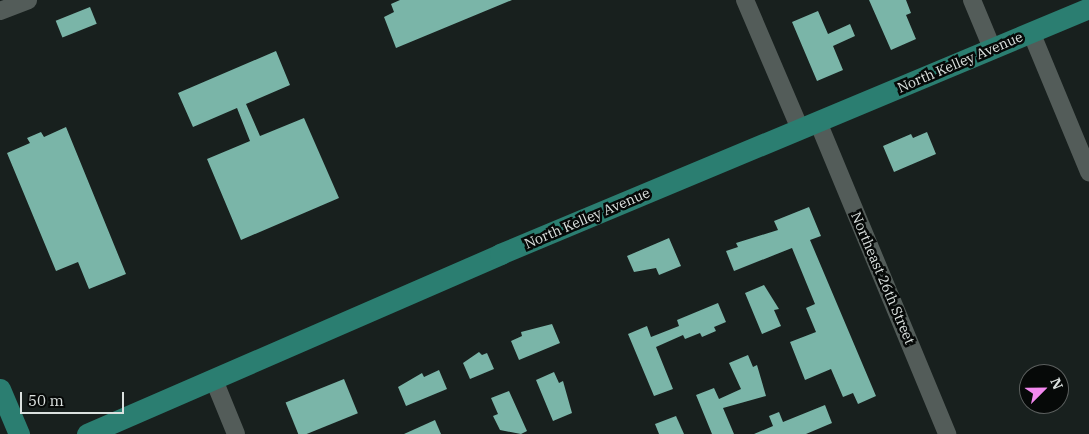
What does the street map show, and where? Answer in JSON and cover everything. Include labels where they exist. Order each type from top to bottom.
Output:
[{"type":"main road","name":"North Kelley Avenue","points":[[87,434],[500,254],[1089,8]]},
{"type":"main road","points":[[0,389],[19,434]]},
{"type":"street","points":[[0,12],[28,0]]},
{"type":"street","name":"Northeast 26th Street","points":[[745,0],[809,125],[947,434]]},
{"type":"street","points":[[972,0],[992,48]]},
{"type":"street","points":[[1031,32],[1089,172]]},
{"type":"street","points":[[214,380],[236,434]]},
{"type":"building","points":[[400,0],[512,0],[396,48],[384,17],[394,12],[391,4]]},
{"type":"building","points":[[869,0],[906,0],[911,13],[906,15],[916,39],[891,50]]},
{"type":"building","points":[[90,7],[97,24],[62,38],[56,21]]},
{"type":"building","points":[[818,11],[828,34],[850,24],[855,36],[833,46],[843,70],[817,81],[792,22]]},
{"type":"building","points":[[276,51],[290,85],[246,104],[260,136],[304,118],[339,198],[241,240],[207,159],[250,141],[237,108],[193,127],[178,93]]},
{"type":"building","points":[[66,127],[126,274],[89,289],[78,262],[56,271],[7,153],[30,143],[27,138],[41,132],[44,137]]},
{"type":"building","points":[[927,132],[936,154],[894,172],[883,146],[911,134],[913,138]]},
{"type":"building","points":[[809,207],[821,236],[810,240],[876,396],[858,404],[853,393],[843,397],[831,369],[805,380],[790,342],[816,332],[806,308],[815,304],[792,248],[734,271],[726,251],[738,247],[736,243],[778,230],[774,221]]},
{"type":"building","points":[[669,238],[681,266],[659,275],[656,268],[634,272],[627,256]]},
{"type":"building","points":[[764,285],[779,309],[774,310],[781,326],[762,334],[745,293]]},
{"type":"building","points":[[718,303],[726,322],[714,327],[716,331],[702,337],[700,333],[685,339],[683,335],[656,347],[673,389],[654,396],[628,334],[647,326],[651,337],[679,326],[677,320]]},
{"type":"building","points":[[552,324],[560,343],[519,360],[511,341],[522,336],[521,332]]},
{"type":"building","points":[[479,352],[482,355],[487,353],[494,369],[470,379],[463,363]]},
{"type":"building","points":[[748,355],[753,367],[757,365],[766,396],[723,408],[734,434],[712,434],[696,395],[714,388],[719,399],[741,389],[729,363]]},
{"type":"building","points":[[439,370],[447,389],[406,406],[398,387],[422,373],[424,377]]},
{"type":"building","points":[[554,372],[559,383],[563,381],[572,413],[553,421],[536,380]]},
{"type":"building","points":[[344,379],[358,413],[307,434],[298,434],[286,403]]},
{"type":"building","points":[[509,391],[527,431],[521,434],[500,430],[493,416],[498,414],[491,398]]},
{"type":"building","points":[[825,405],[832,423],[806,434],[754,434],[773,426],[769,416],[779,412],[783,422]]},
{"type":"building","points":[[676,416],[684,434],[659,434],[655,424]]},
{"type":"building","points":[[435,420],[441,434],[404,434]]}]
